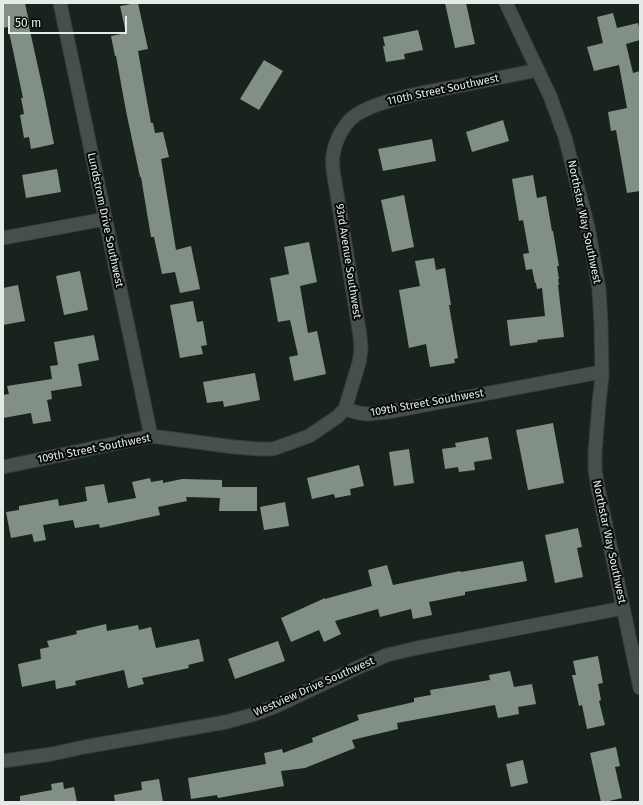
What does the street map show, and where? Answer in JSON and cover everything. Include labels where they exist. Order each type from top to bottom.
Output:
[{"type":"street","name":"Lundstrom Drive Southwest","points":[[60,3],[150,436]]},
{"type":"street","name":"Northstar Way Southwest","points":[[506,3],[550,96],[565,137],[588,227],[599,289],[601,323],[602,376],[595,453],[595,470],[640,688]]},
{"type":"street","name":"110th Street Southwest","points":[[352,118],[365,109],[414,95],[538,70]]},
{"type":"street","name":"93rd Avenue Southwest","points":[[345,409],[359,363],[360,336],[333,170],[333,156],[336,143],[344,128],[352,118]]},
{"type":"street","points":[[3,238],[105,219]]},
{"type":"street","name":"109th Street Southwest","points":[[3,467],[150,436],[234,447],[273,449],[309,436],[337,417],[345,409],[368,414],[388,412],[601,372]]},
{"type":"street","name":"Westview Drive Southwest","points":[[3,761],[52,754],[226,722],[274,707],[387,655],[623,608]]},
{"type":"building","points":[[3,3],[25,3],[54,144],[31,149],[29,137],[24,138],[20,115],[24,114],[21,98],[23,98],[8,27],[3,28]]},
{"type":"building","points":[[138,3],[148,49],[138,51],[151,123],[153,123],[155,133],[163,132],[169,157],[161,159],[176,250],[191,246],[200,289],[180,293],[175,272],[162,274],[154,237],[151,237],[141,177],[111,36],[126,33],[120,6]]},
{"type":"building","points":[[445,3],[466,3],[475,44],[455,48]]},
{"type":"building","points":[[613,13],[617,28],[638,23],[640,33],[640,40],[626,44],[633,73],[640,71],[640,191],[627,193],[616,130],[611,131],[608,112],[627,108],[619,65],[594,71],[587,47],[603,43],[597,17]]},
{"type":"building","points":[[418,30],[423,50],[404,54],[405,59],[386,62],[383,37]]},
{"type":"building","points":[[264,60],[283,71],[259,110],[240,99]]},
{"type":"building","points":[[503,120],[509,141],[472,152],[466,132]]},
{"type":"building","points":[[432,139],[436,161],[383,171],[378,149]]},
{"type":"building","points":[[57,169],[61,192],[26,198],[22,175]]},
{"type":"building","points":[[533,175],[537,198],[546,196],[553,231],[559,266],[557,266],[559,279],[558,285],[564,337],[537,340],[538,342],[510,346],[507,320],[545,316],[542,288],[537,289],[532,269],[526,270],[523,254],[529,253],[523,220],[519,221],[512,179]]},
{"type":"building","points":[[404,195],[414,247],[392,252],[381,200]]},
{"type":"building","points":[[309,242],[317,282],[300,286],[308,333],[317,331],[326,374],[294,381],[289,357],[298,355],[290,320],[278,322],[270,278],[289,274],[284,247]]},
{"type":"building","points":[[434,258],[436,270],[445,268],[451,305],[449,305],[458,358],[454,359],[455,363],[430,367],[426,344],[409,348],[399,290],[420,286],[415,261]]},
{"type":"building","points":[[80,271],[88,310],[64,315],[56,276]]},
{"type":"building","points":[[18,285],[25,321],[3,325],[3,288]]},
{"type":"building","points":[[193,301],[197,322],[203,321],[207,345],[201,346],[203,354],[180,358],[170,305]]},
{"type":"building","points":[[94,335],[99,360],[78,364],[82,386],[51,391],[52,399],[47,400],[51,421],[33,424],[31,413],[3,418],[3,395],[9,394],[7,386],[52,379],[50,366],[58,365],[54,342]]},
{"type":"building","points":[[255,373],[260,400],[224,407],[223,401],[207,403],[203,382]]},
{"type":"building","points":[[553,423],[564,483],[528,490],[516,430]]},
{"type":"building","points":[[488,437],[492,459],[474,462],[475,470],[459,472],[458,467],[445,469],[442,449],[456,447],[455,443]]},
{"type":"building","points":[[409,449],[414,483],[394,486],[389,452]]},
{"type":"building","points":[[359,465],[364,486],[350,489],[351,495],[335,498],[334,494],[312,499],[307,478]]},
{"type":"building","points":[[150,478],[151,482],[163,480],[163,483],[182,479],[222,480],[222,487],[257,487],[257,511],[219,511],[220,498],[186,497],[187,501],[158,507],[160,515],[100,528],[99,524],[75,528],[73,520],[43,525],[46,540],[34,542],[32,534],[11,538],[6,512],[19,510],[19,506],[58,499],[59,506],[87,501],[85,487],[104,484],[108,503],[136,498],[132,482]]},
{"type":"building","points":[[285,502],[289,526],[264,530],[260,507]]},
{"type":"building","points":[[578,528],[582,547],[577,548],[583,577],[555,583],[545,535]]},
{"type":"building","points":[[523,561],[527,581],[465,592],[465,595],[429,602],[432,615],[413,619],[411,609],[380,617],[378,609],[335,621],[341,634],[324,642],[319,630],[291,642],[281,618],[325,598],[372,586],[368,570],[387,565],[393,585],[460,571]]},
{"type":"building","points":[[106,624],[107,631],[138,625],[139,630],[151,627],[156,648],[199,639],[204,661],[188,665],[189,668],[142,678],[144,684],[128,688],[124,670],[75,681],[76,685],[56,689],[55,680],[22,687],[18,664],[41,659],[40,649],[49,647],[47,641],[77,634],[76,631]]},
{"type":"building","points":[[278,641],[285,661],[235,679],[228,659]]},
{"type":"building","points":[[598,656],[603,683],[598,684],[601,700],[599,701],[605,725],[587,729],[582,705],[579,706],[572,675],[576,675],[573,661]]},
{"type":"building","points":[[510,671],[514,687],[532,684],[536,704],[518,707],[519,714],[498,718],[495,705],[397,723],[398,729],[352,740],[355,748],[305,768],[281,771],[284,786],[218,798],[217,795],[191,799],[188,778],[266,764],[264,753],[282,749],[283,753],[313,742],[312,738],[359,720],[357,715],[414,702],[414,698],[431,695],[430,690],[490,680],[489,675]]},
{"type":"building","points":[[616,747],[620,766],[615,767],[622,798],[601,802],[590,753]]},
{"type":"building","points":[[523,760],[528,783],[511,787],[506,764]]},
{"type":"building","points":[[159,779],[163,802],[115,802],[114,795],[142,790],[141,782]]},
{"type":"building","points":[[63,782],[64,789],[74,787],[77,802],[20,802],[20,796],[52,790],[51,784]]}]
